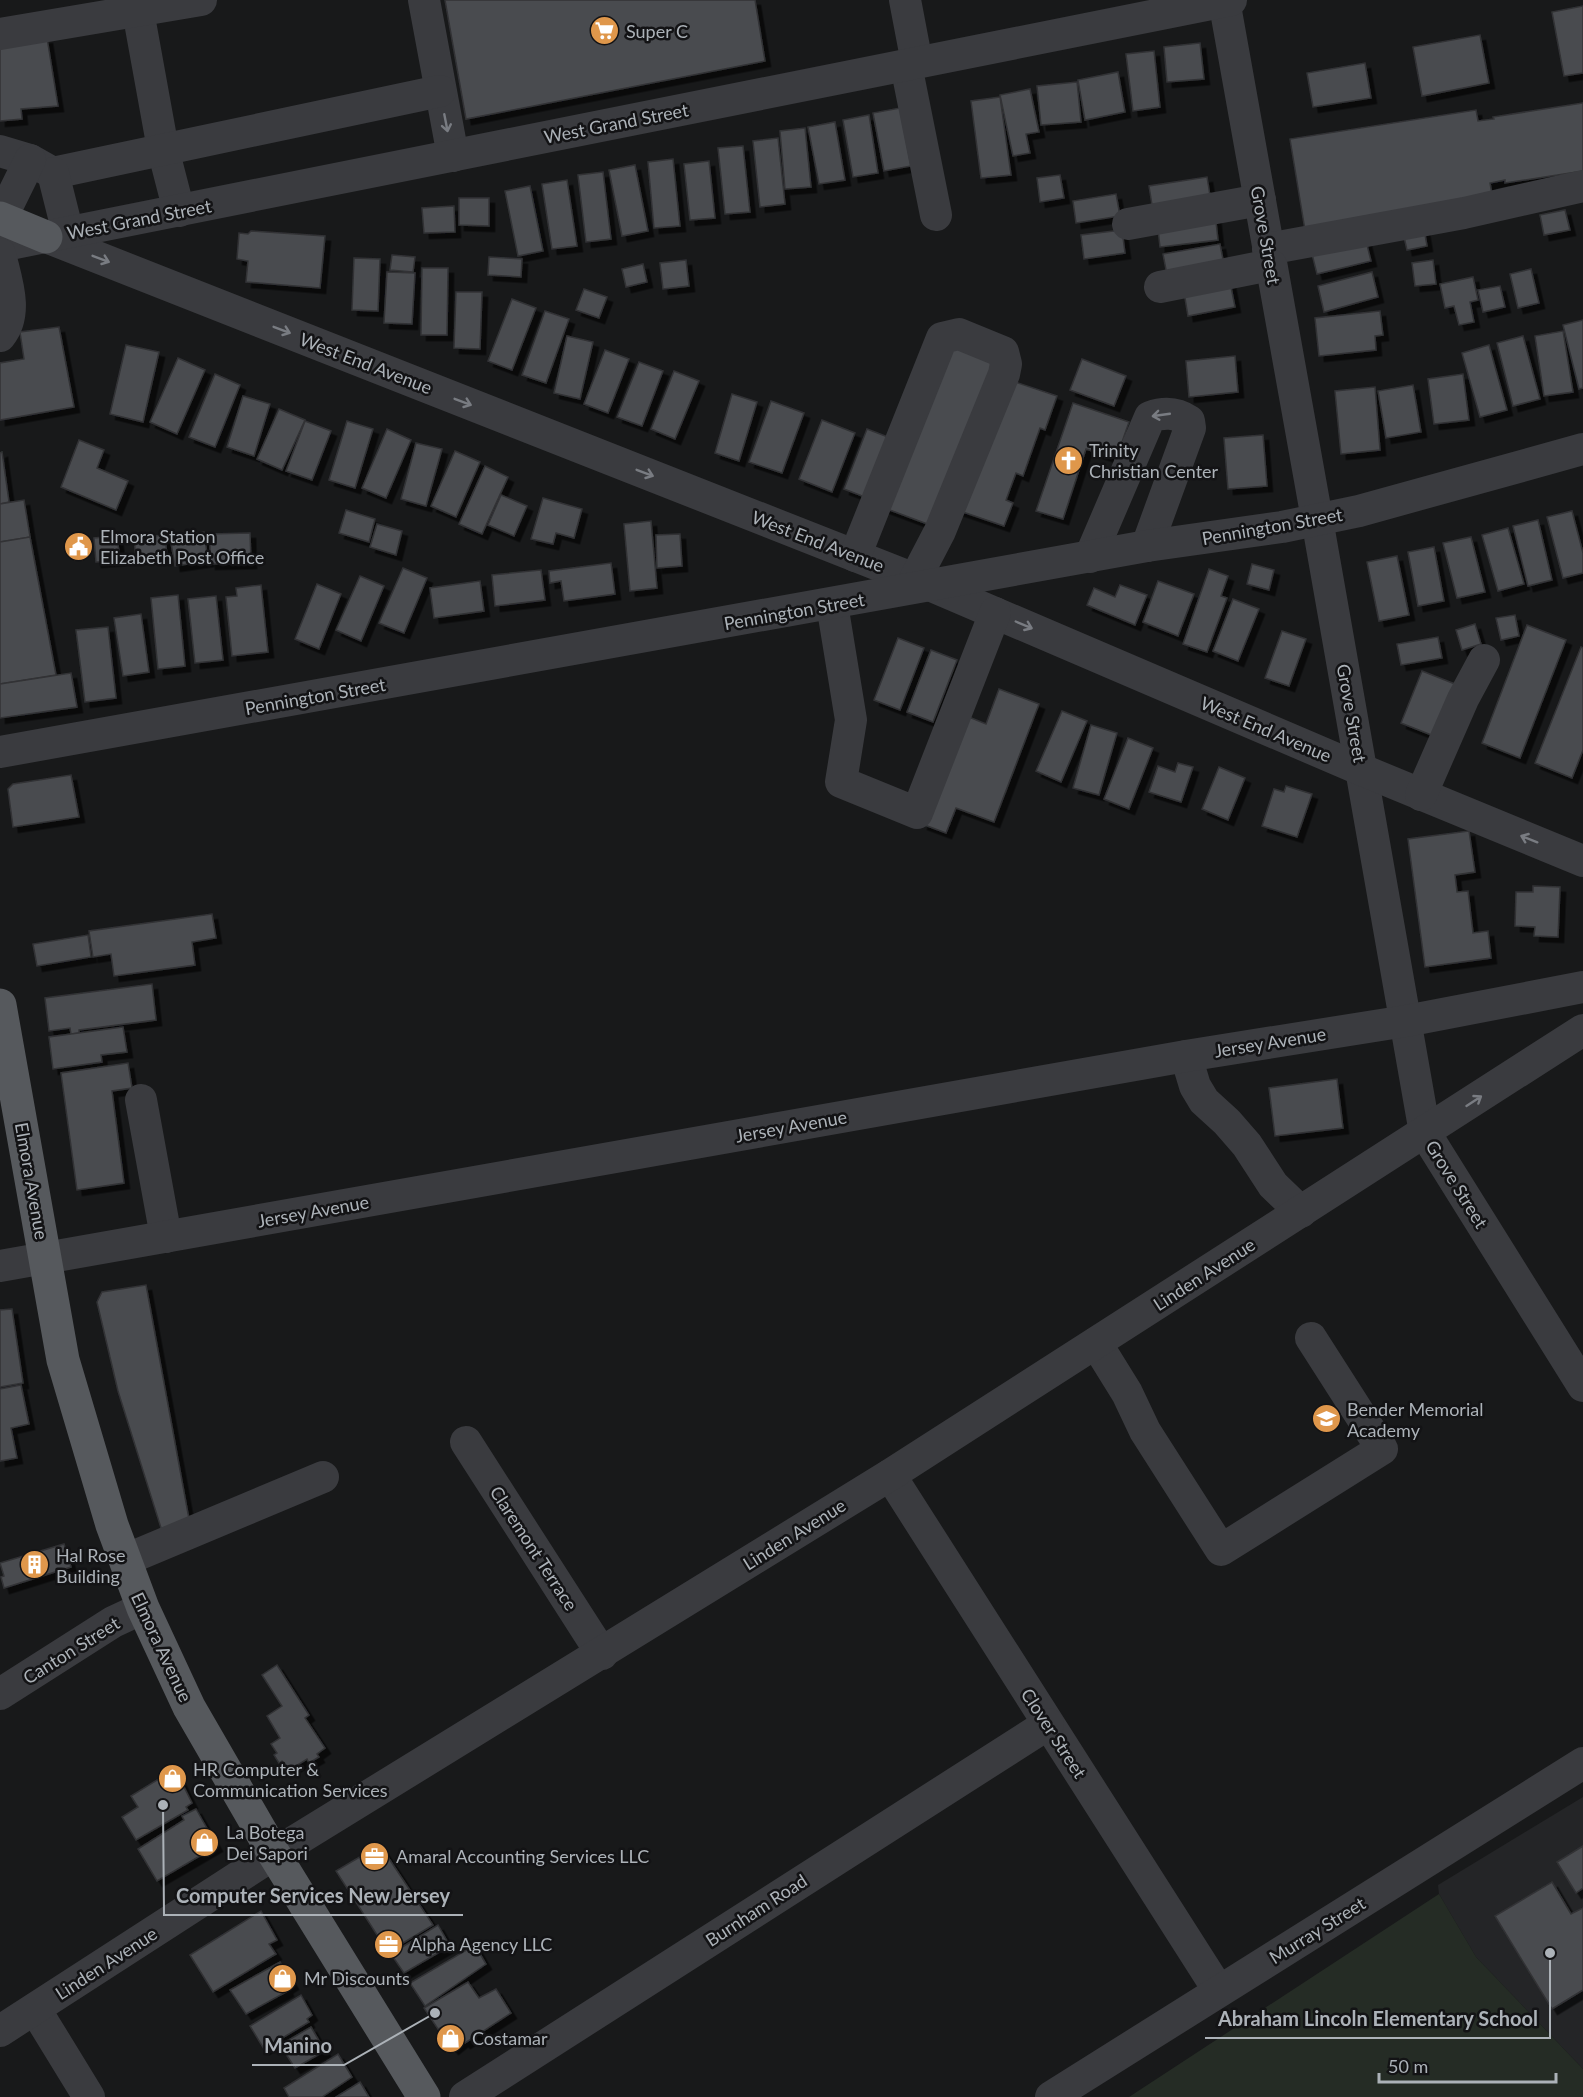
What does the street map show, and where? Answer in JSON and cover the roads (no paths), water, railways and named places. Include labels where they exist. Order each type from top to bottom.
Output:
[{"type":"main road","points":[[0,228],[57,235]]},
{"type":"main road","name":"Elmora Avenue","points":[[0,1005],[63,1360],[112,1525],[143,1608],[189,1707],[273,1854],[424,2097]]},
{"type":"street","points":[[0,34],[201,0]]},
{"type":"street","points":[[424,0],[453,156]]},
{"type":"street","points":[[905,0],[912,64],[936,215]]},
{"type":"street","name":"West Grand Street","points":[[57,235],[1226,0]]},
{"type":"street","name":"Grove Street","points":[[1226,0],[1425,1133],[1583,1386]]},
{"type":"street","points":[[138,11],[163,149],[179,211]]},
{"type":"street","points":[[0,151],[41,167],[163,149],[440,91]]},
{"type":"street","points":[[0,228],[41,167]]},
{"type":"street","points":[[41,167],[57,235]]},
{"type":"street","points":[[1160,287],[1270,257],[1583,186]]},
{"type":"street","points":[[1128,224],[1260,200]]},
{"type":"street","name":"West End Avenue","points":[[57,235],[923,583],[1421,795],[1583,861]]},
{"type":"street","points":[[0,254],[9,291],[10,315],[6,329],[0,336]]},
{"type":"street","points":[[855,556],[942,338],[959,334],[1003,352],[1006,364],[1004,374],[940,531],[923,583]]},
{"type":"street","points":[[1090,557],[1150,417],[1163,412],[1184,417],[1189,421],[1190,428],[1147,546]]},
{"type":"street","name":"Pennington Street","points":[[0,752],[832,604],[923,583],[1147,546],[1282,527],[1359,511],[1583,449]]},
{"type":"street","points":[[832,604],[851,720],[841,782],[917,813],[995,613]]},
{"type":"street","points":[[1421,795],[1463,699],[1484,660]]},
{"type":"street","name":"Jersey Avenue","points":[[0,1266],[1186,1056],[1406,1021],[1583,987]]},
{"type":"street","name":"Linden Avenue","points":[[0,2031],[273,1854],[890,1475],[1583,1030]]},
{"type":"street","points":[[1186,1056],[1195,1086],[1204,1101],[1227,1122],[1273,1185],[1301,1212]]},
{"type":"street","points":[[141,1100],[166,1237]]},
{"type":"street","points":[[1096,1343],[1127,1393],[1145,1431],[1221,1550],[1382,1449],[1311,1338]]},
{"type":"street","name":"Claremont Terrace","points":[[466,1442],[602,1654]]},
{"type":"street","name":"Clover Street","points":[[890,1475],[1219,1991]]},
{"type":"street","points":[[125,1560],[322,1478]]},
{"type":"street","name":"Canton Street","points":[[0,1694],[113,1622],[143,1608]]},
{"type":"street","name":"Burnham Road","points":[[465,2097],[1048,1724]]},
{"type":"street","name":"Murray Street","points":[[1051,2097],[1583,1763]]},
{"type":"street","points":[[35,2009],[89,2097]]},
{"type":"place","name":"Super C","points":[[605,31]]},
{"type":"place","name":"Trinity Christian Center","points":[[1068,460]]},
{"type":"place","name":"Elmora Station Elizabeth Post Office","points":[[79,546]]},
{"type":"place","name":"Bender Memorial Academy","points":[[1326,1419]]},
{"type":"place","name":"Hal Rose Building","points":[[35,1565]]},
{"type":"place","name":"HR Computer & Communication Services","points":[[172,1779]]},
{"type":"place","name":"Computer Services New Jersey","points":[[163,1805]]},
{"type":"place","name":"La Botega Dei Sapori","points":[[205,1842]]},
{"type":"place","name":"Amaral Accounting Services LLC","points":[[375,1856]]},
{"type":"place","name":"Alpha Agency LLC","points":[[389,1944]]},
{"type":"place","name":"Abraham Lincoln Elementary School","points":[[1550,1953]]},
{"type":"place","name":"Mr Discounts","points":[[283,1978]]},
{"type":"place","name":"Manino","points":[[435,2013]]},
{"type":"place","name":"Costamar","points":[[451,2038]]}]
